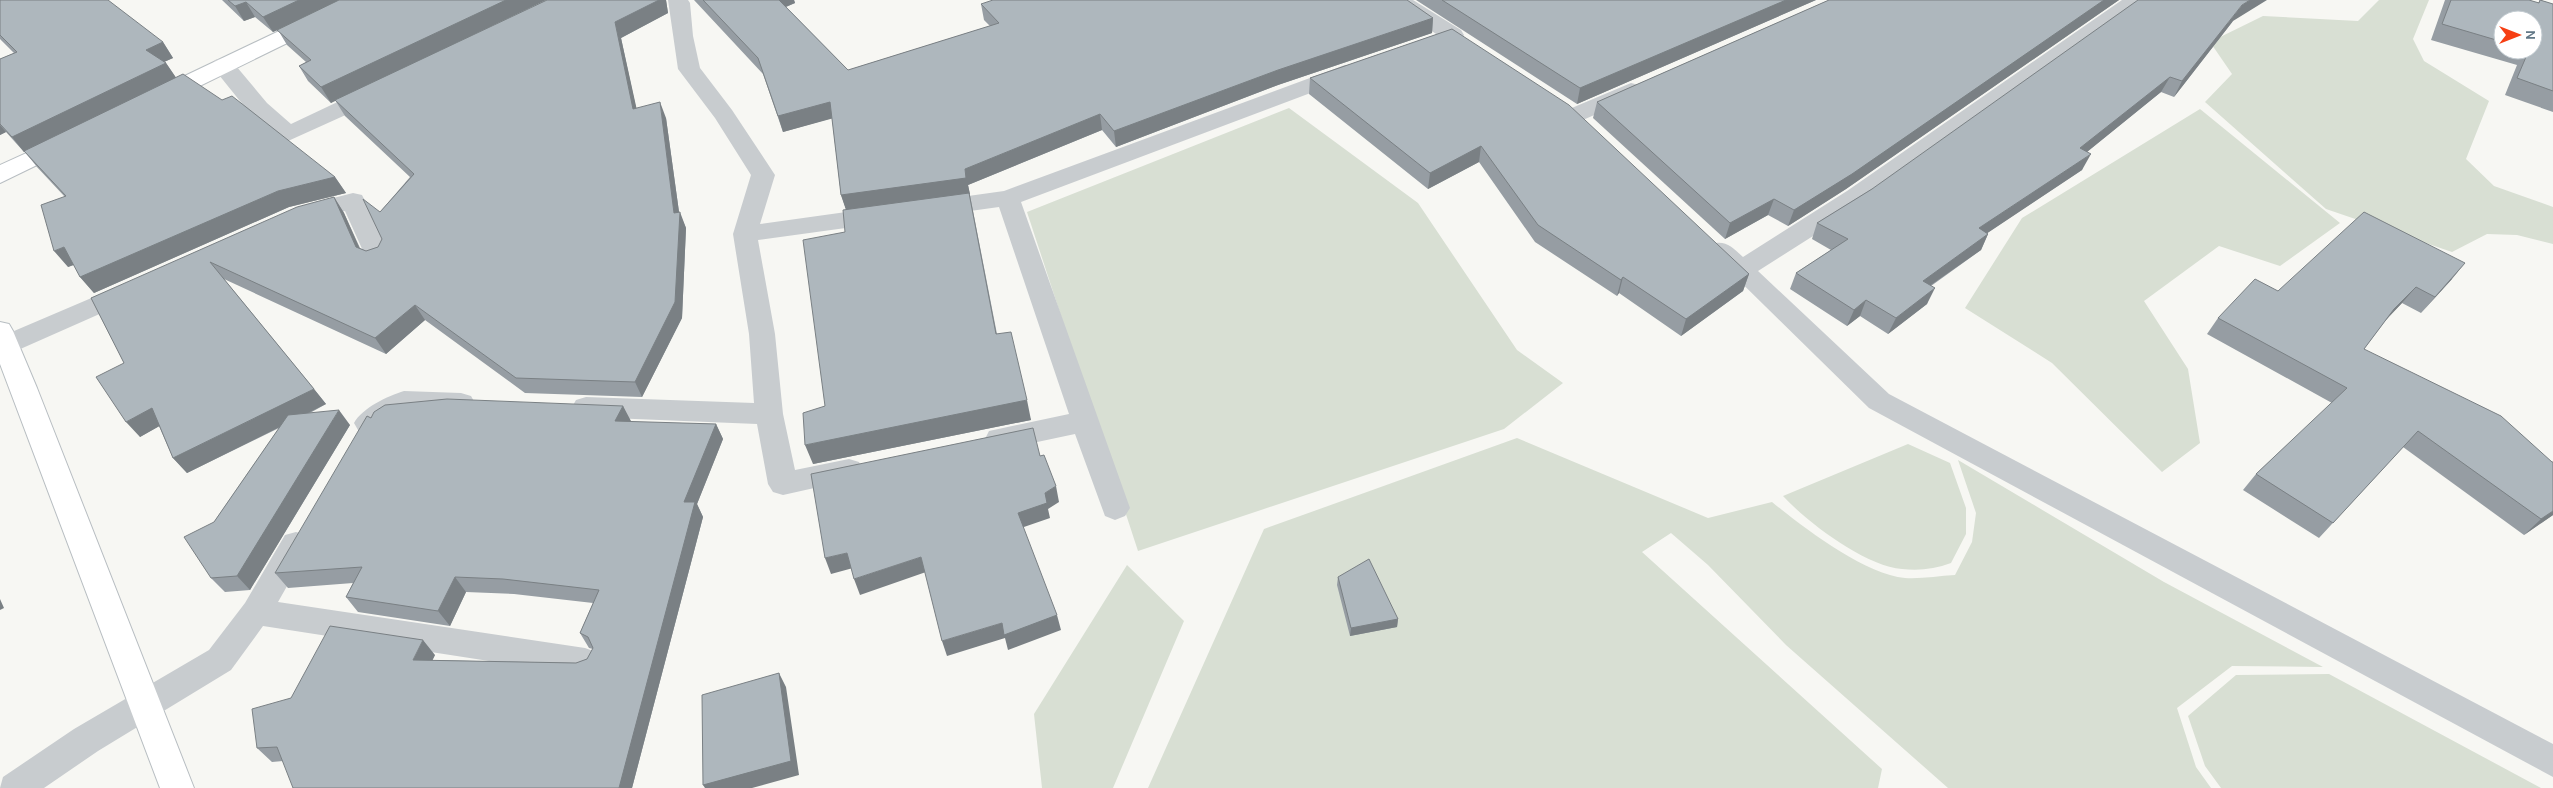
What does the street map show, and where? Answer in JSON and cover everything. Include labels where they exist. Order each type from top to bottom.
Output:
[{"type":"street","points":[[136,108],[360,0]]},
{"type":"street","points":[[678,0],[680,3],[682,36],[689,69],[724,114],[762,174],[745,234],[762,334],[769,414],[783,484],[871,466]]},
{"type":"street","points":[[1399,0],[1461,40],[1425,45]]},
{"type":"street","points":[[1742,269],[1856,197],[2136,0]]},
{"type":"street","points":[[745,234],[1008,198],[1287,92],[1370,64]]},
{"type":"street","points":[[224,65],[258,108],[288,134],[391,85]]},
{"type":"street","points":[[1575,115],[1648,83]]},
{"type":"street","points":[[0,175],[84,133]]},
{"type":"street","points":[[1008,198],[1115,508]]},
{"type":"street","points":[[281,223],[299,215],[353,200],[377,256]]},
{"type":"street","points":[[1706,236],[1878,401],[2553,761]]},
{"type":"street","points":[[146,283],[2,342],[143,706],[177,788]]},
{"type":"street","points":[[352,448],[368,422],[404,401],[483,404]]},
{"type":"street","points":[[562,406],[769,414]]},
{"type":"street","points":[[978,443],[1086,421]]},
{"type":"street","points":[[15,788],[86,740],[220,660],[256,612],[307,526]]},
{"type":"street","points":[[256,612],[585,662]]},
{"type":"shaded area","points":[[2379,0],[2429,0],[2413,39],[2424,61],[2489,101],[2466,159],[2494,186],[2553,207],[2553,244],[2517,235],[2487,234],[2452,252],[2326,209],[2205,102],[2232,74],[2210,42],[2263,16],[2358,21]]},
{"type":"shaded area","points":[[1289,108],[1418,203],[1517,350],[1563,383],[1504,429],[1138,551],[1027,212]]},
{"type":"shaded area","points":[[2200,109],[2340,223],[2280,266],[2219,246],[2144,301],[2188,369],[2200,443],[2162,472],[2052,363],[1965,308],[2022,218]]},
{"type":"shaded area","points":[[1517,438],[1708,518],[1772,502],[1817,536],[1853,559],[1889,575],[1905,578],[1955,575],[1972,542],[1976,513],[1958,460],[2164,582],[2323,667],[2232,666],[2177,708],[2196,767],[2211,788],[1948,788],[1786,645],[1708,565],[1671,533],[1642,552],[1882,769],[1878,788],[1148,788],[1264,529]]},
{"type":"shaded area","points":[[1908,444],[1950,463],[1966,508],[1966,534],[1951,563],[1927,569],[1908,570],[1887,566],[1871,560],[1838,542],[1783,496]]},
{"type":"shaded area","points":[[1127,565],[1184,621],[1113,788],[1042,788],[1034,714]]},
{"type":"shaded area","points":[[2329,674],[2541,788],[2221,788],[2205,766],[2188,716],[2236,675]]},
{"type":"building","points":[[0,0],[108,0],[163,42],[146,50],[166,63],[12,137],[0,124],[0,59],[17,52],[0,35]]},
{"type":"building","points":[[228,0],[299,0],[263,17],[246,2],[235,6]]},
{"type":"building","points":[[339,0],[506,0],[321,87],[299,66],[311,60],[277,30]]},
{"type":"building","points":[[547,0],[659,0],[615,22],[633,109],[660,102],[674,213],[680,212],[675,302],[635,382],[516,378],[415,305],[375,338],[210,262],[314,389],[173,458],[152,408],[126,422],[96,377],[124,363],[91,298],[297,207],[334,197],[356,247],[366,251],[378,247],[382,239],[363,199],[380,212],[414,174],[335,100]]},
{"type":"building","points":[[703,0],[779,0],[848,70],[999,23],[981,4],[993,0],[1407,0],[1433,18],[1278,70],[1114,131],[1100,114],[965,169],[966,178],[841,195],[830,102],[778,116],[758,58]]},
{"type":"building","points":[[1442,0],[1786,0],[1580,88]]},
{"type":"building","points":[[1829,0],[2104,0],[1852,174],[1794,210],[1774,199],[1730,223],[1597,102]]},
{"type":"building","points":[[2138,0],[2250,0],[2242,5],[2182,81],[2170,77],[2080,148],[2091,154],[1979,228],[1988,234],[1923,281],[1935,288],[1896,318],[1866,300],[1854,310],[1796,273],[1848,239],[1817,223],[1872,189]]},
{"type":"building","points":[[2451,0],[2529,0],[2539,3],[2540,0],[2553,4],[2553,91],[2517,78],[2525,60],[2543,60],[2543,10],[2493,10],[2493,39],[2442,24]]},
{"type":"building","points":[[1452,29],[1569,105],[1749,274],[1686,319],[1623,277],[1621,280],[1538,225],[1481,146],[1430,173],[1310,78]]},
{"type":"building","points":[[183,74],[222,100],[232,96],[335,177],[278,191],[80,277],[64,247],[54,251],[41,205],[66,196],[24,151]]},
{"type":"building","points":[[969,193],[996,334],[1011,332],[1027,400],[805,445],[803,413],[825,406],[803,240],[845,232],[843,210]]},
{"type":"building","points":[[2364,212],[2465,263],[2435,297],[2416,287],[2394,309],[2364,349],[2501,416],[2553,462],[2553,511],[2541,519],[2418,431],[2333,523],[2256,474],[2347,388],[2218,318],[2255,279],[2278,291]]},
{"type":"building","points":[[447,399],[623,406],[615,421],[716,424],[684,502],[695,502],[619,788],[293,788],[277,747],[257,748],[252,709],[291,698],[330,626],[423,640],[413,660],[576,663],[587,659],[593,648],[588,637],[580,633],[599,590],[503,579],[455,577],[438,611],[346,597],[362,567],[275,573],[367,416],[371,418],[374,412],[385,405]]},
{"type":"building","points":[[339,410],[237,576],[211,578],[184,537],[214,522],[288,415]]},
{"type":"building","points":[[1033,428],[1040,456],[1044,455],[1056,486],[1045,493],[1047,503],[1018,513],[1057,615],[1004,635],[1002,623],[942,641],[921,557],[854,579],[847,553],[825,558],[811,474]]},
{"type":"building","points":[[1369,559],[1398,619],[1351,628],[1338,577]]},
{"type":"building","points":[[779,673],[791,761],[703,785],[702,695]]}]
